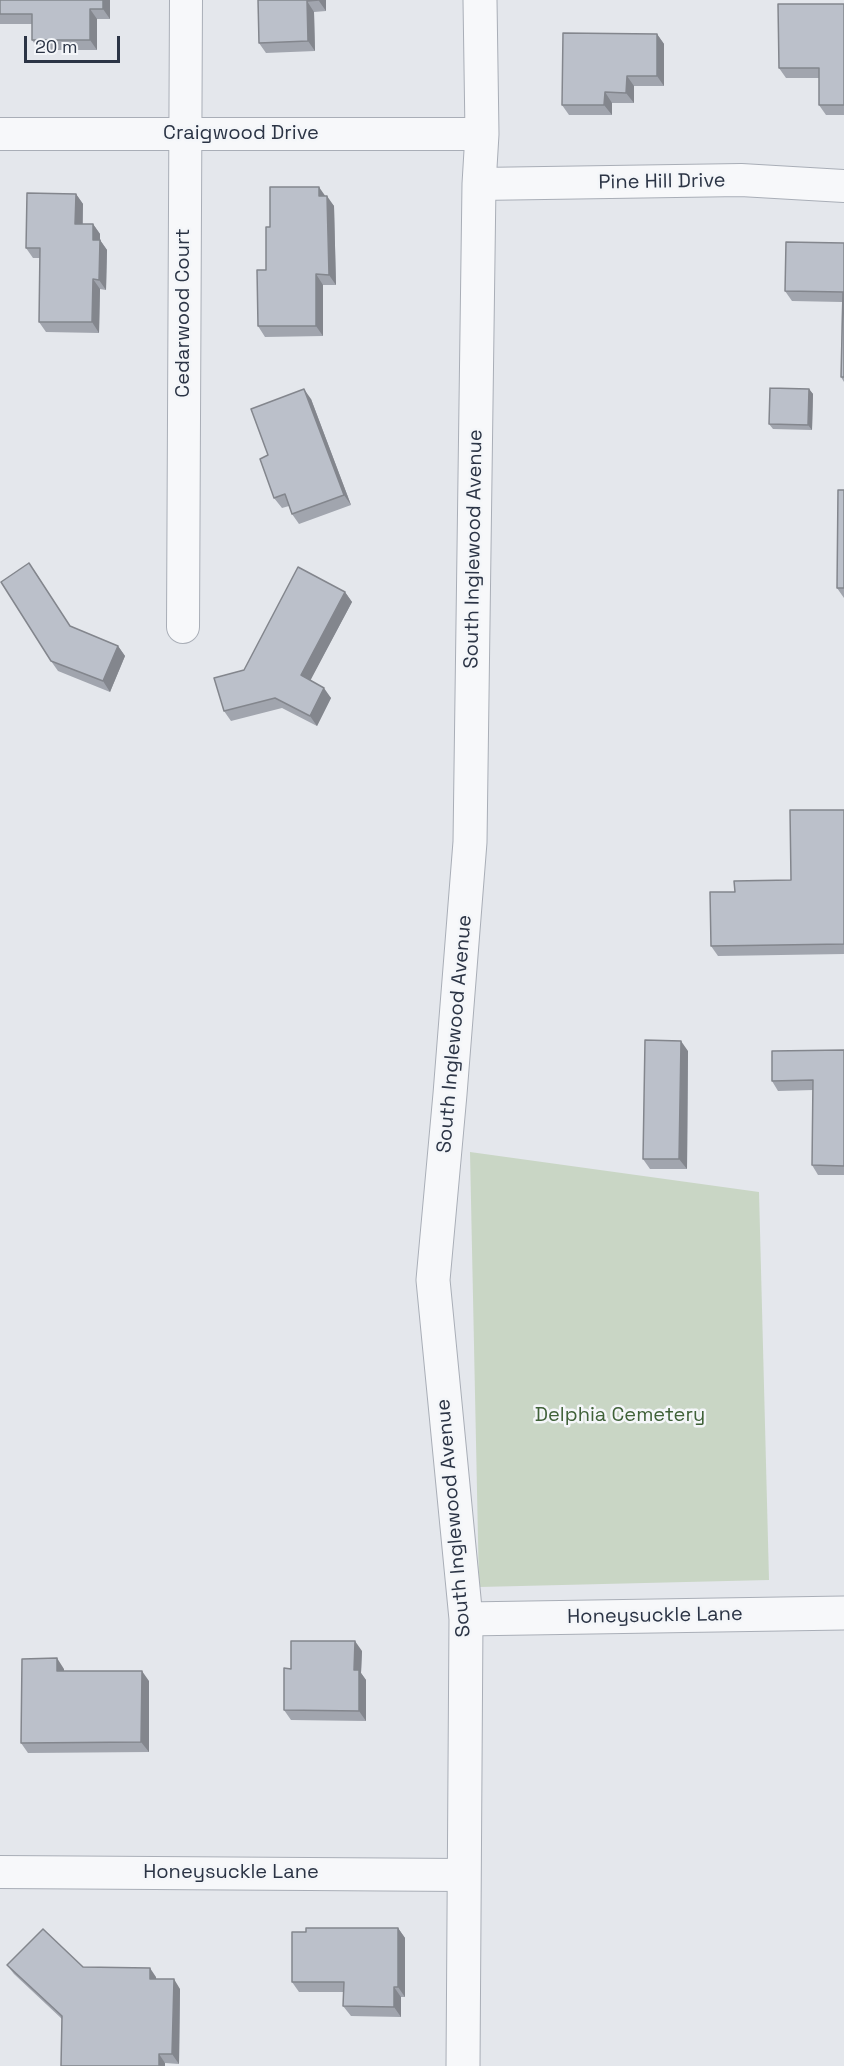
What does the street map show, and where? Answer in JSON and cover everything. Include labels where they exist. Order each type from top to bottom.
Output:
[{"type":"street","name":"Cedarwood Court","points":[[183,627],[186,0]]},
{"type":"street","name":"South Inglewood Avenue","points":[[463,2066],[466,1619],[433,1280],[453,1065],[470,842],[479,184],[482,134],[480,0]]},
{"type":"street","name":"Craigwood Drive","points":[[0,134],[482,134]]},
{"type":"street","name":"Pine Hill Drive","points":[[479,184],[741,180],[844,186]]},
{"type":"street","name":"Honeysuckle Lane","points":[[466,1619],[844,1613]]},
{"type":"street","name":"Honeysuckle Lane","points":[[0,1872],[463,1875]]},
{"type":"green space","name":"Delphia Cemetery","points":[[470,1152],[759,1192],[769,1580],[479,1587]]},
{"type":"building","points":[[0,0],[103,0],[103,9],[90,9],[90,40],[32,40],[32,14],[0,14]]},
{"type":"building","points":[[258,0],[319,0],[307,1],[308,41],[259,43]]},
{"type":"building","points":[[778,4],[844,4],[844,105],[819,105],[819,68],[779,68]]},
{"type":"building","points":[[563,33],[657,34],[657,76],[627,76],[626,93],[605,92],[604,105],[562,105]]},
{"type":"building","points":[[270,187],[319,187],[319,196],[327,196],[329,275],[316,274],[316,326],[258,326],[257,270],[266,270],[266,227],[270,227]]},
{"type":"building","points":[[27,193],[76,194],[75,224],[93,224],[93,240],[100,240],[99,280],[93,279],[92,322],[39,322],[40,248],[26,248]]},
{"type":"building","points":[[786,242],[844,243],[844,377],[841,377],[843,292],[785,291]]},
{"type":"building","points":[[770,388],[809,389],[808,425],[769,424]]},
{"type":"building","points":[[304,389],[344,495],[292,514],[285,494],[274,498],[260,459],[268,455],[251,409]]},
{"type":"building","points":[[838,490],[844,490],[844,588],[837,588]]},
{"type":"building","points":[[29,563],[70,626],[118,646],[103,681],[51,661],[1,582]]},
{"type":"building","points":[[298,567],[345,592],[301,675],[324,688],[310,716],[275,698],[224,711],[214,678],[244,670]]},
{"type":"building","points":[[790,810],[844,810],[844,944],[711,946],[710,892],[735,892],[734,881],[791,880]]},
{"type":"building","points":[[645,1040],[681,1041],[679,1159],[643,1159]]},
{"type":"building","points":[[844,1050],[844,1166],[812,1165],[813,1080],[772,1081],[772,1051]]},
{"type":"building","points":[[291,1641],[355,1641],[354,1670],[359,1670],[359,1711],[284,1710],[284,1668],[291,1669]]},
{"type":"building","points":[[57,1658],[57,1671],[142,1671],[141,1742],[21,1743],[22,1659]]},
{"type":"building","points":[[306,1928],[398,1928],[398,1987],[394,1987],[394,2007],[343,2006],[344,1982],[292,1982],[292,1932],[306,1932]]},
{"type":"building","points":[[43,1929],[83,1967],[150,1968],[150,1979],[174,1979],[172,2054],[159,2054],[159,2066],[61,2066],[62,2016],[7,1965]]}]
